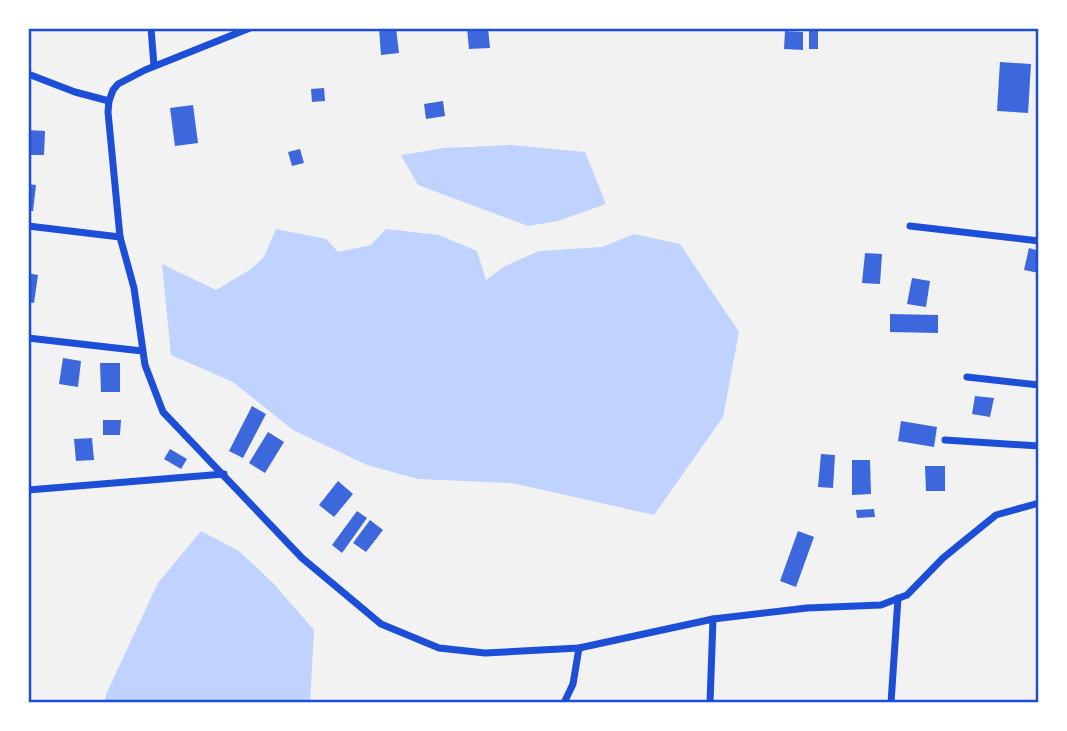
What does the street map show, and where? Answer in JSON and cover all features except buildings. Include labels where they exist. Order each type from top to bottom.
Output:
[{"type":"street","points":[[151,28],[154,66]]},
{"type":"street","points":[[250,28],[154,66],[118,85],[109,101],[120,237],[134,288],[145,365],[163,412],[302,558],[381,624],[439,648],[485,653],[579,648],[713,619],[807,608],[881,605],[907,595],[943,558],[996,515],[1039,503]]},
{"type":"street","points":[[28,74],[75,92],[109,101]]},
{"type":"street","points":[[28,226],[120,237]]},
{"type":"street","points":[[910,226],[1039,241]]},
{"type":"street","points":[[28,338],[142,351]]},
{"type":"street","points":[[967,377],[1039,385]]},
{"type":"street","points":[[945,440],[1039,446]]},
{"type":"street","points":[[28,490],[224,474]]},
{"type":"street","points":[[891,703],[898,598]]},
{"type":"street","points":[[710,703],[713,619]]},
{"type":"street","points":[[564,703],[573,684],[579,648]]},
{"type":"water","points":[[512,145],[585,152],[606,204],[558,221],[528,226],[418,185],[401,155],[444,148]]},
{"type":"water","points":[[276,229],[326,239],[338,252],[371,245],[386,229],[439,235],[477,251],[486,280],[505,266],[539,251],[602,247],[634,234],[680,244],[739,332],[723,417],[654,515],[512,483],[418,479],[367,465],[293,430],[233,382],[171,355],[162,264],[216,290],[251,269],[264,257]]},
{"type":"water","points":[[201,531],[239,551],[273,583],[314,630],[310,703],[104,703],[158,583]]}]
